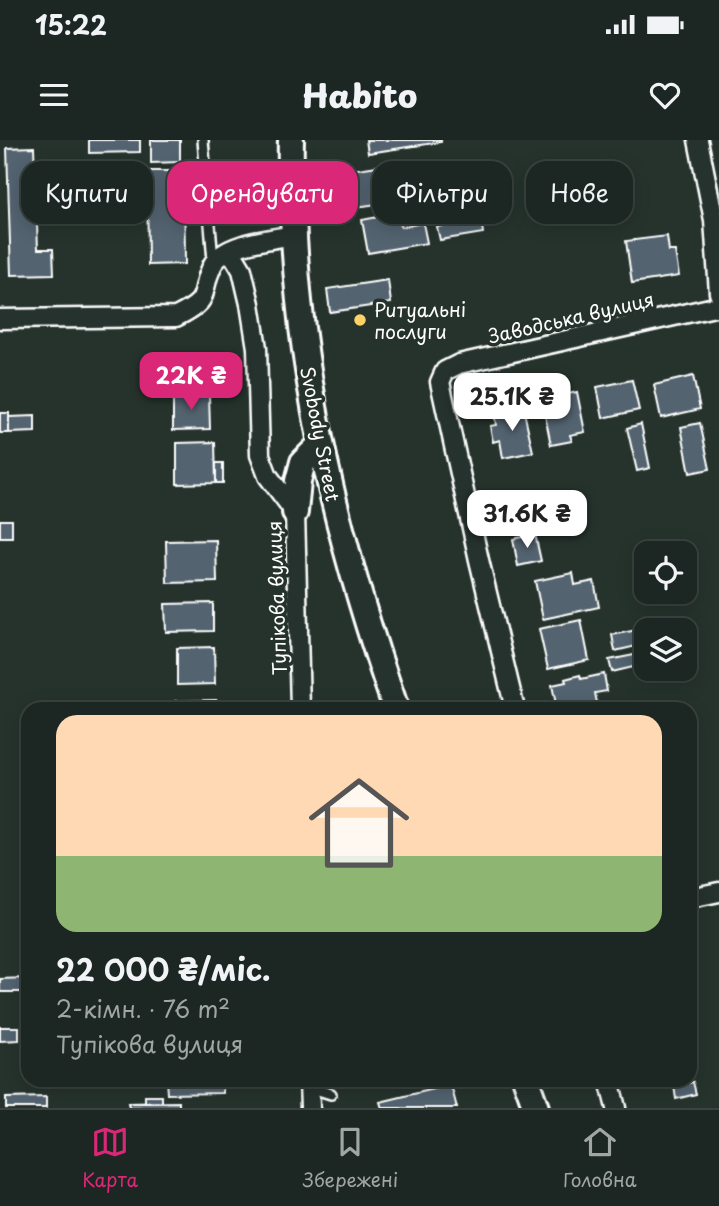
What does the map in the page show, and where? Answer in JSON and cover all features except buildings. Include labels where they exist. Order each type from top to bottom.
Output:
[{"type":"main road","name":"Svobody Street","points":[[290,144],[293,235],[304,348],[320,445],[366,624],[394,702]]},
{"type":"main road","points":[[295,512],[303,462],[320,445]]},
{"type":"main road","points":[[528,1087],[536,1108]]},
{"type":"street","points":[[698,140],[714,220],[719,293]]},
{"type":"street","points":[[0,319],[176,317],[194,308],[205,295],[213,263],[230,250],[257,241],[293,235]]},
{"type":"street","name":"Тупікова вулиця","points":[[230,250],[242,270],[250,304],[257,359],[260,455],[268,476],[295,512],[300,702]]},
{"type":"street","name":"Заводська вулиця","points":[[513,702],[440,382],[445,371],[459,363],[719,306]]},
{"type":"street","points":[[697,897],[719,892]]},
{"type":"street","points":[[309,1087],[310,1108]]},
{"type":"street","points":[[611,1087],[616,1108]]},
{"type":"lane","points":[[203,140],[213,263]]},
{"type":"lane","points":[[317,1087],[331,1094]]},
{"type":"place","name":"Ритуальні послуги","points":[[360,320]]}]
